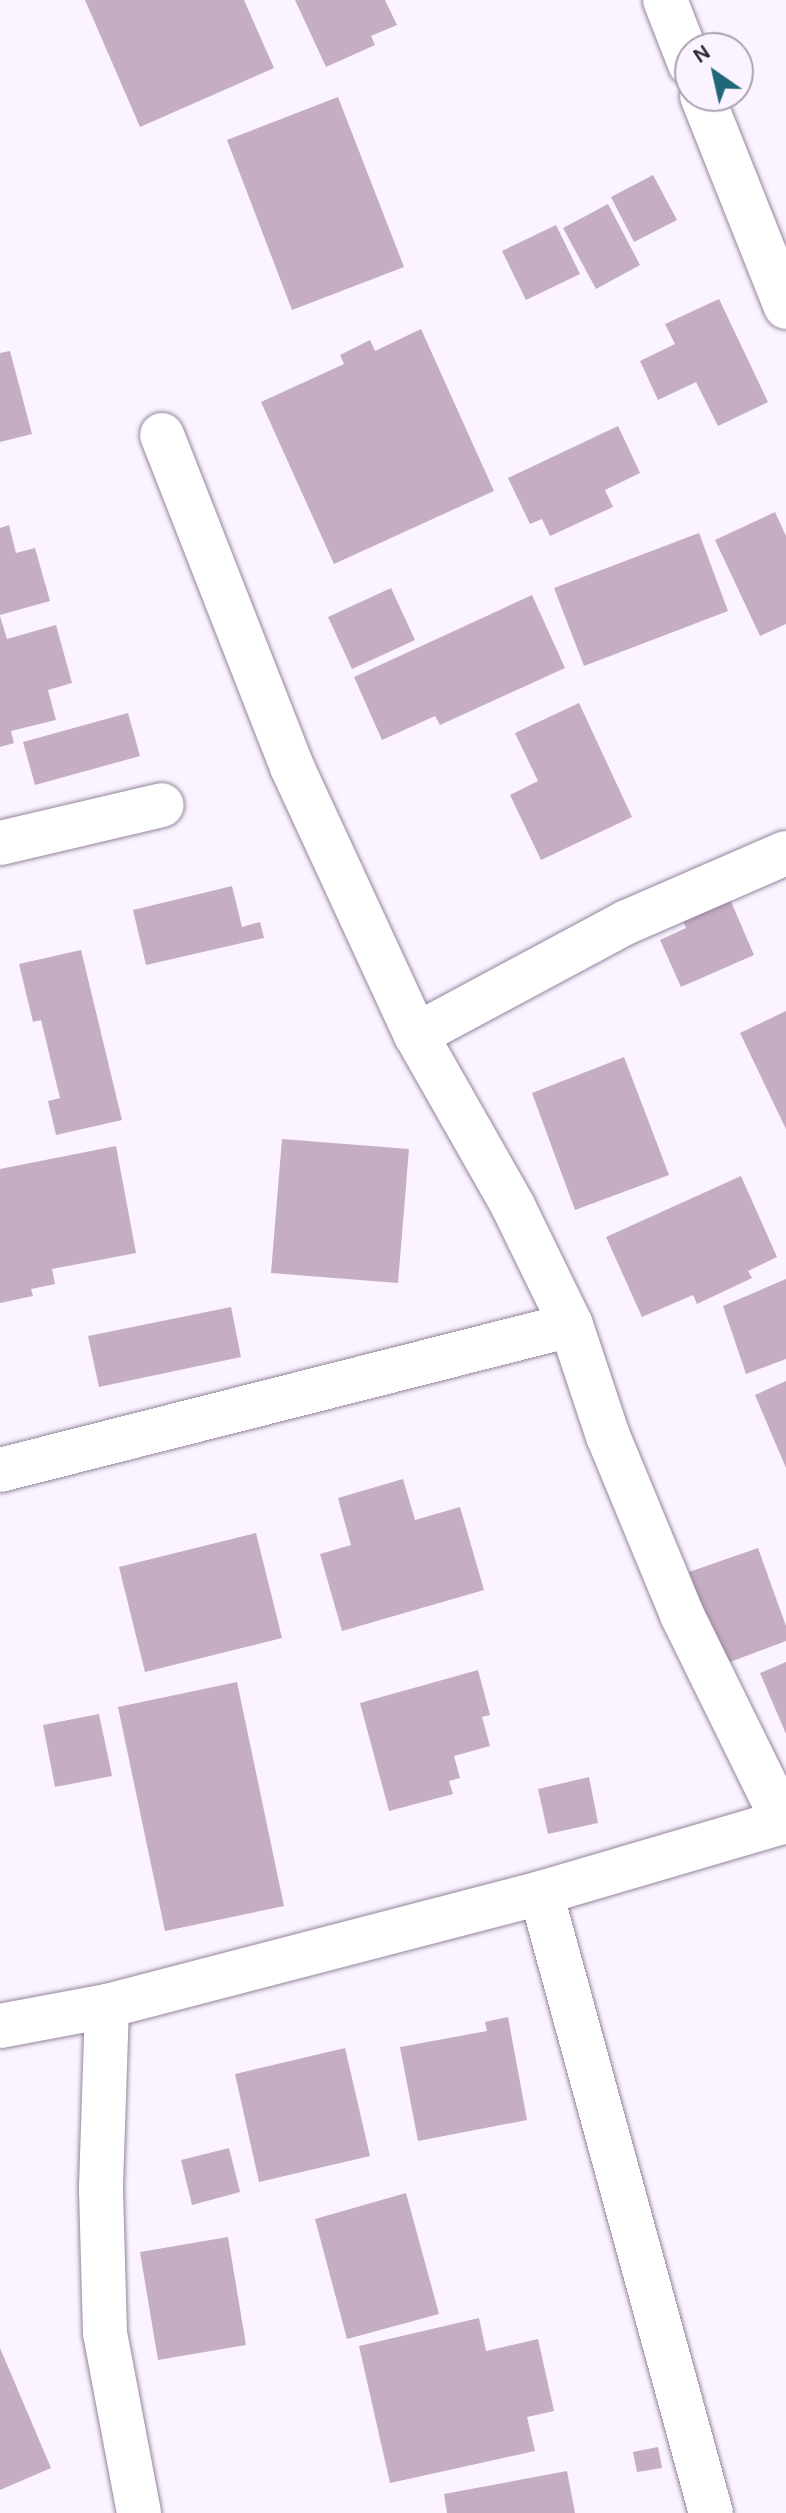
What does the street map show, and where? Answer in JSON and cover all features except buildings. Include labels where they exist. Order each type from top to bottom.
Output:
[{"type":"street","points":[[665,0],[678,32]]},
{"type":"street","points":[[709,112],[778,263],[786,307]]},
{"type":"street","points":[[0,2026],[107,2006],[541,1893],[785,1822],[682,1615],[608,1436],[571,1325],[513,1206],[416,1035],[292,767],[162,435]]},
{"type":"street","points":[[0,843],[162,805]]},
{"type":"street","points":[[416,1035],[627,922],[786,853]]},
{"type":"street","points":[[0,1470],[571,1325]]},
{"type":"street","points":[[541,1893],[711,2513]]},
{"type":"street","points":[[107,2006],[101,2190],[105,2333],[139,2513]]}]
